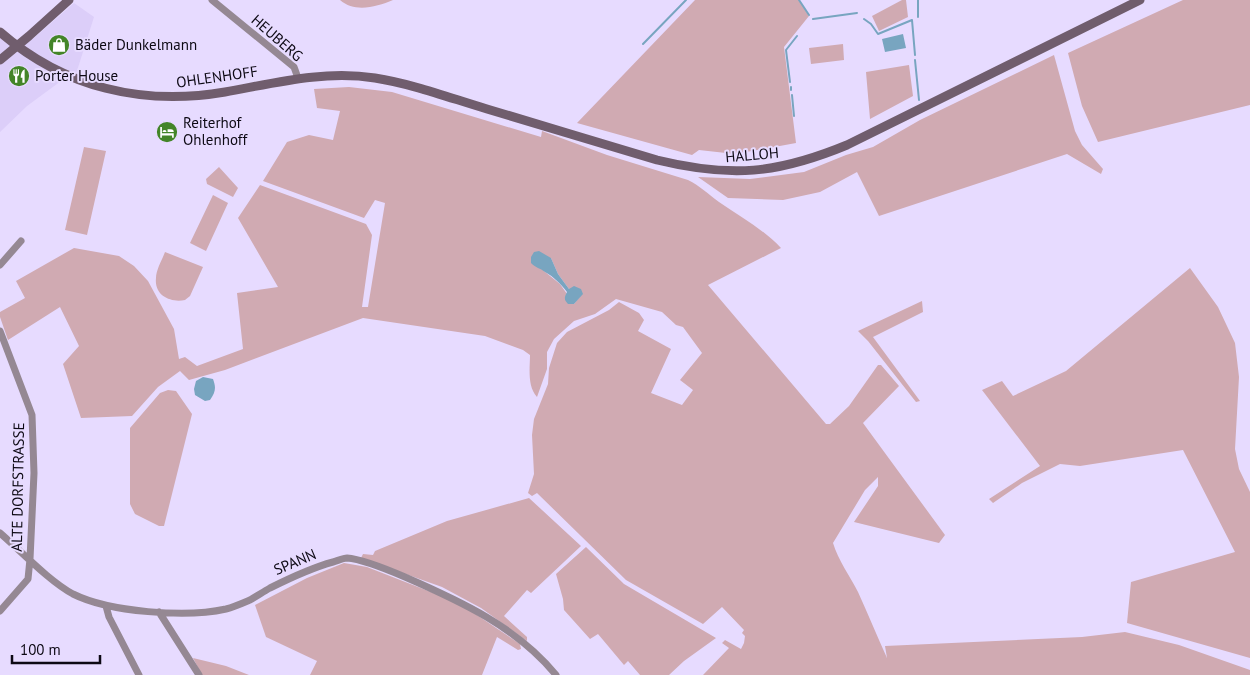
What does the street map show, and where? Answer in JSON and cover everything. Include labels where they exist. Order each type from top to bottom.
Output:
[{"type":"main road","points":[[0,60],[69,0]]},
{"type":"main road","name":"HALLOH","points":[[342,75],[375,78],[404,84],[683,167],[746,172],[811,160],[847,145],[1140,0]]},
{"type":"main road","name":"OHLENHOFF","points":[[0,32],[39,61],[63,73],[93,85],[126,93],[171,97],[200,96],[298,78],[342,75]]},
{"type":"street","name":"HEUBERG","points":[[212,0],[294,67],[298,78]]},
{"type":"street","points":[[0,264],[21,241]]},
{"type":"street","name":"ALTE DORFSTRASSE","points":[[0,331],[32,415],[34,473],[28,578],[0,611]]},
{"type":"street","name":"SPANN","points":[[0,533],[50,577],[73,593],[106,606],[158,612],[200,613],[227,609],[252,599],[270,588],[312,568],[347,558],[385,568],[482,613],[512,633],[547,664],[556,675]]},
{"type":"street","points":[[106,606],[109,617],[139,675]]},
{"type":"street","points":[[158,612],[199,675]]},
{"type":"shaded area","points":[[340,0],[393,0],[373,7],[359,8]]},
{"type":"shaded area","points":[[695,0],[799,0],[809,16],[784,47],[796,143],[735,154],[699,150],[692,155],[577,123]]},
{"type":"shaded area","points":[[902,0],[906,0],[908,17],[879,31],[872,16]]},
{"type":"shaded area","points":[[1183,0],[1250,0],[1250,105],[1098,142],[1082,106],[1068,53]]},
{"type":"shaded area","points":[[74,3],[94,17],[76,74],[65,78],[27,106],[0,132],[0,30],[12,41],[34,38]]},
{"type":"shaded area","points":[[843,44],[844,60],[811,64],[809,48]]},
{"type":"shaded area","points":[[1054,55],[1075,131],[1082,145],[1103,169],[1101,174],[1067,154],[879,216],[857,172],[820,192],[783,200],[728,198],[698,177],[750,179],[804,172],[846,155],[873,147],[920,120]]},
{"type":"shaded area","points":[[909,65],[913,96],[870,119],[866,72]]},
{"type":"shaded area","points":[[349,87],[392,92],[541,137],[542,131],[607,155],[688,180],[774,241],[781,248],[708,285],[826,424],[830,424],[849,406],[878,365],[881,365],[899,386],[863,423],[945,535],[939,543],[854,522],[878,486],[878,477],[865,490],[833,543],[841,562],[858,592],[887,658],[885,646],[1082,637],[1125,632],[1179,645],[1250,670],[1250,675],[703,675],[729,648],[722,643],[725,640],[741,649],[744,643],[745,636],[742,633],[744,630],[722,607],[703,624],[626,580],[537,493],[532,496],[528,493],[534,474],[532,435],[534,419],[548,384],[549,368],[557,343],[567,332],[609,310],[619,302],[639,313],[644,320],[638,331],[671,349],[651,393],[682,405],[693,390],[680,380],[702,353],[683,327],[676,325],[662,312],[616,299],[595,314],[574,321],[554,339],[547,352],[547,369],[537,397],[530,382],[530,355],[523,350],[485,336],[363,318],[225,370],[189,380],[180,371],[158,387],[132,416],[81,418],[63,364],[79,346],[60,307],[8,340],[0,317],[0,312],[25,298],[16,281],[74,248],[119,256],[134,266],[148,281],[174,329],[179,359],[185,357],[197,366],[243,349],[237,293],[278,287],[238,218],[260,185],[366,224],[372,235],[362,307],[368,307],[385,203],[375,200],[364,218],[263,181],[287,142],[309,135],[333,140],[340,111],[317,108],[314,89]],"holes":[[[551,258],[558,274],[569,289],[582,294],[574,304],[560,284],[544,271]]]},
{"type":"shaded area","points":[[84,147],[106,151],[87,235],[65,230]]},
{"type":"shaded area","points":[[219,167],[238,188],[233,197],[207,184],[206,179]]},
{"type":"shaded area","points":[[213,195],[228,203],[206,251],[190,243]]},
{"type":"shaded area","points":[[165,252],[203,267],[190,296],[185,300],[169,299],[161,294],[158,289],[156,275]]},
{"type":"shaded area","points":[[1190,268],[1218,307],[1235,343],[1239,377],[1235,449],[1239,469],[1250,492],[1250,658],[1127,623],[1131,582],[1235,552],[1183,450],[1080,466],[1060,464],[1022,483],[993,503],[989,499],[1040,466],[982,390],[1002,381],[1013,396],[1066,371]]},
{"type":"shaded area","points":[[922,301],[923,312],[873,337],[920,401],[916,402],[858,331]]},
{"type":"shaded area","points":[[168,390],[176,391],[192,414],[164,526],[159,526],[135,514],[130,504],[130,428],[160,393]]},
{"type":"shaded area","points":[[529,498],[581,546],[531,593],[527,590],[504,616],[527,637],[527,641],[481,608],[442,587],[361,558],[363,554],[373,555],[375,551],[447,521]]},
{"type":"shaded area","points":[[586,547],[624,584],[716,638],[684,661],[669,675],[640,675],[628,661],[624,665],[598,634],[590,639],[564,610],[556,574]]},
{"type":"shaded area","points":[[344,563],[367,567],[459,603],[520,644],[521,649],[518,650],[497,637],[482,675],[310,675],[317,661],[266,637],[255,605],[307,578]]},
{"type":"shaded area","points":[[193,658],[226,666],[249,675],[202,675]]},
{"type":"water","points":[[903,34],[906,48],[885,52],[882,39]]},
{"type":"water","points":[[539,251],[551,258],[558,274],[569,289],[574,286],[581,289],[583,294],[574,304],[568,304],[565,297],[567,292],[557,281],[531,263],[531,257],[534,252]]},
{"type":"water","points":[[203,377],[213,379],[215,387],[210,400],[205,401],[195,395],[194,389],[196,381]]},
{"type":"waterway","points":[[643,44],[686,0]]},
{"type":"waterway","points":[[799,0],[809,15]]},
{"type":"waterway","points":[[918,0],[918,17]]},
{"type":"waterway","points":[[813,19],[857,13]]},
{"type":"waterway","points":[[864,19],[871,24],[878,34],[912,20],[915,55]]},
{"type":"waterway","points":[[790,82],[786,50],[797,36]]},
{"type":"waterway","points":[[915,60],[919,100]]},
{"type":"waterway","points":[[792,95],[794,116]]},
{"type":"place","name":"Bäder Dunkelmann","points":[[59,45]]},
{"type":"place","name":"Porter House","points":[[19,76]]},
{"type":"place","name":"Reiterhof Ohlenhoff","points":[[167,132]]}]
